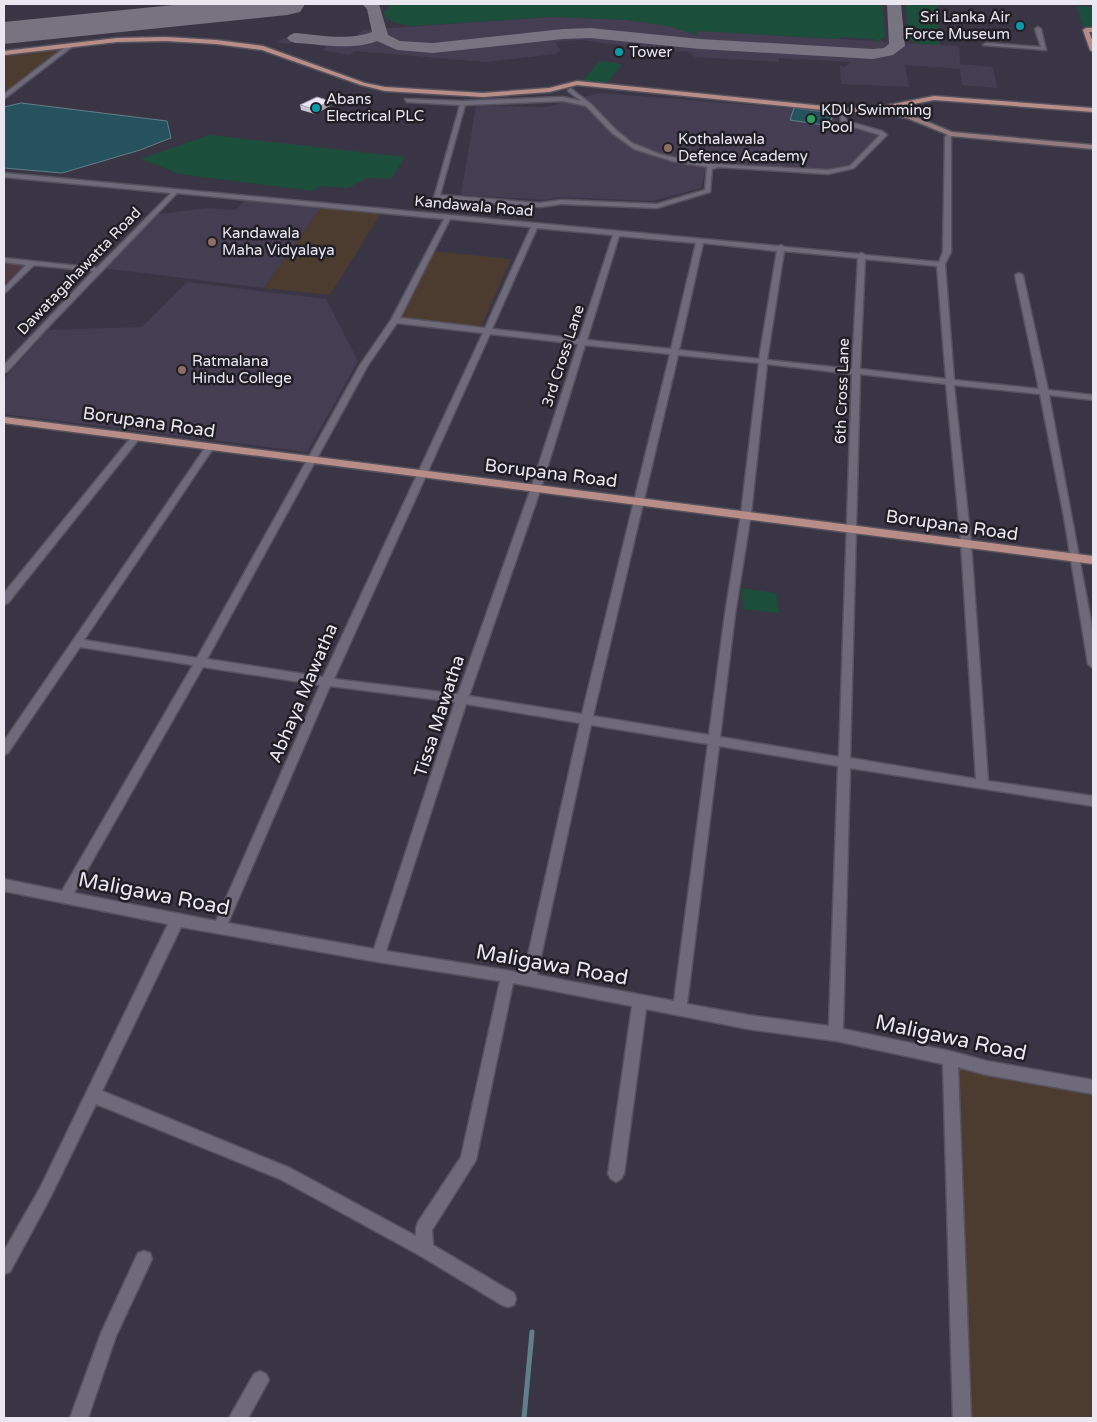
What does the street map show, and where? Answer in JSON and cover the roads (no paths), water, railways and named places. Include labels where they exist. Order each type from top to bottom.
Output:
[{"type":"main road","points":[[1093,30],[1086,30],[1093,50]]},
{"type":"main road","points":[[4,53],[132,39],[166,39],[250,46],[283,55],[354,85],[379,91],[469,98],[608,87],[843,110],[873,110],[934,98],[1093,110]]},
{"type":"main road","name":"Borupana Road","points":[[4,420],[210,448],[638,500],[1093,560]]},
{"type":"street","points":[[986,45],[1044,49],[1038,29]]},
{"type":"street","points":[[4,97],[70,46]]},
{"type":"street","points":[[581,89],[589,105],[624,140],[639,148],[681,161],[712,166],[723,164],[828,172],[852,167],[884,135],[880,132],[842,122],[843,110]]},
{"type":"street","points":[[406,100],[463,103],[564,99],[589,105]]},
{"type":"street","points":[[463,103],[436,196],[532,217],[561,202],[686,206],[690,196],[708,191],[709,170],[712,166]]},
{"type":"street","points":[[873,110],[909,116],[951,134],[1093,147]]},
{"type":"street","points":[[951,134],[948,137],[947,252],[941,264],[950,382],[966,543],[982,785]]},
{"type":"street","name":"Kandawala Road","points":[[4,175],[448,218],[532,217],[617,232],[941,264]]},
{"type":"street","name":"Dawatagahawatta Road","points":[[4,370],[48,322],[176,191]]},
{"type":"street","name":"Abhaya Mawatha","points":[[220,927],[355,618],[488,330],[532,217]]},
{"type":"street","points":[[65,898],[200,662],[364,364],[395,320],[448,218]]},
{"type":"street","name":"3rd Cross Lane","points":[[536,488],[617,232]]},
{"type":"street","points":[[530,980],[587,719],[700,240]]},
{"type":"street","points":[[680,1008],[730,614],[746,514],[763,361],[781,247]]},
{"type":"street","name":"6th Cross Lane","points":[[836,1034],[853,528],[856,372],[862,255]]},
{"type":"street","points":[[4,260],[100,270]]},
{"type":"street","points":[[4,292],[32,263]]},
{"type":"street","points":[[1019,275],[1046,392],[1077,558],[1089,610],[1093,663]]},
{"type":"street","points":[[395,320],[856,372],[1093,396]]},
{"type":"street","points":[[4,600],[136,437]]},
{"type":"street","points":[[4,750],[210,448]]},
{"type":"street","name":"Tissa Mawatha","points":[[378,956],[462,699],[536,488]]},
{"type":"street","points":[[78,643],[328,682],[462,699],[982,785],[1093,801]]},
{"type":"street","name":"Maligawa Road","points":[[4,885],[177,920],[378,956],[508,976],[748,1022],[836,1034],[950,1058],[987,1068],[1093,1087]]},
{"type":"street","points":[[4,1266],[46,1193],[177,920]]},
{"type":"street","points":[[425,1250],[424,1228],[439,1202],[468,1160],[508,976]]},
{"type":"street","points":[[616,1174],[640,1001]]},
{"type":"street","points":[[950,1058],[962,1418]]},
{"type":"street","points":[[93,1096],[285,1173],[425,1250],[508,1299]]},
{"type":"street","points":[[80,1418],[110,1333],[144,1259]]},
{"type":"street","points":[[238,1418],[260,1380]]},
{"type":"water","points":[[21,103],[167,121],[171,138],[140,150],[62,173],[4,168],[4,107]]},
{"type":"water","name":"KDU Swimming Pool","points":[[794,108],[833,113],[830,126],[790,120]]},
{"type":"waterway","points":[[524,1418],[532,1332]]},
{"type":"place","name":"Sri Lanka Air Force Museum","points":[[1020,26]]},
{"type":"place","name":"Tower","points":[[619,52]]},
{"type":"place","name":"Abans Electrical PLC","points":[[316,108]]},
{"type":"place","name":"KDU Swimming Pool","points":[[811,119]]},
{"type":"place","name":"Kothalawala Defence Academy","points":[[668,148]]},
{"type":"place","name":"Kandawala Maha Vidyalaya","points":[[212,242]]},
{"type":"place","name":"Ratmalana Hindu College","points":[[182,370]]}]
